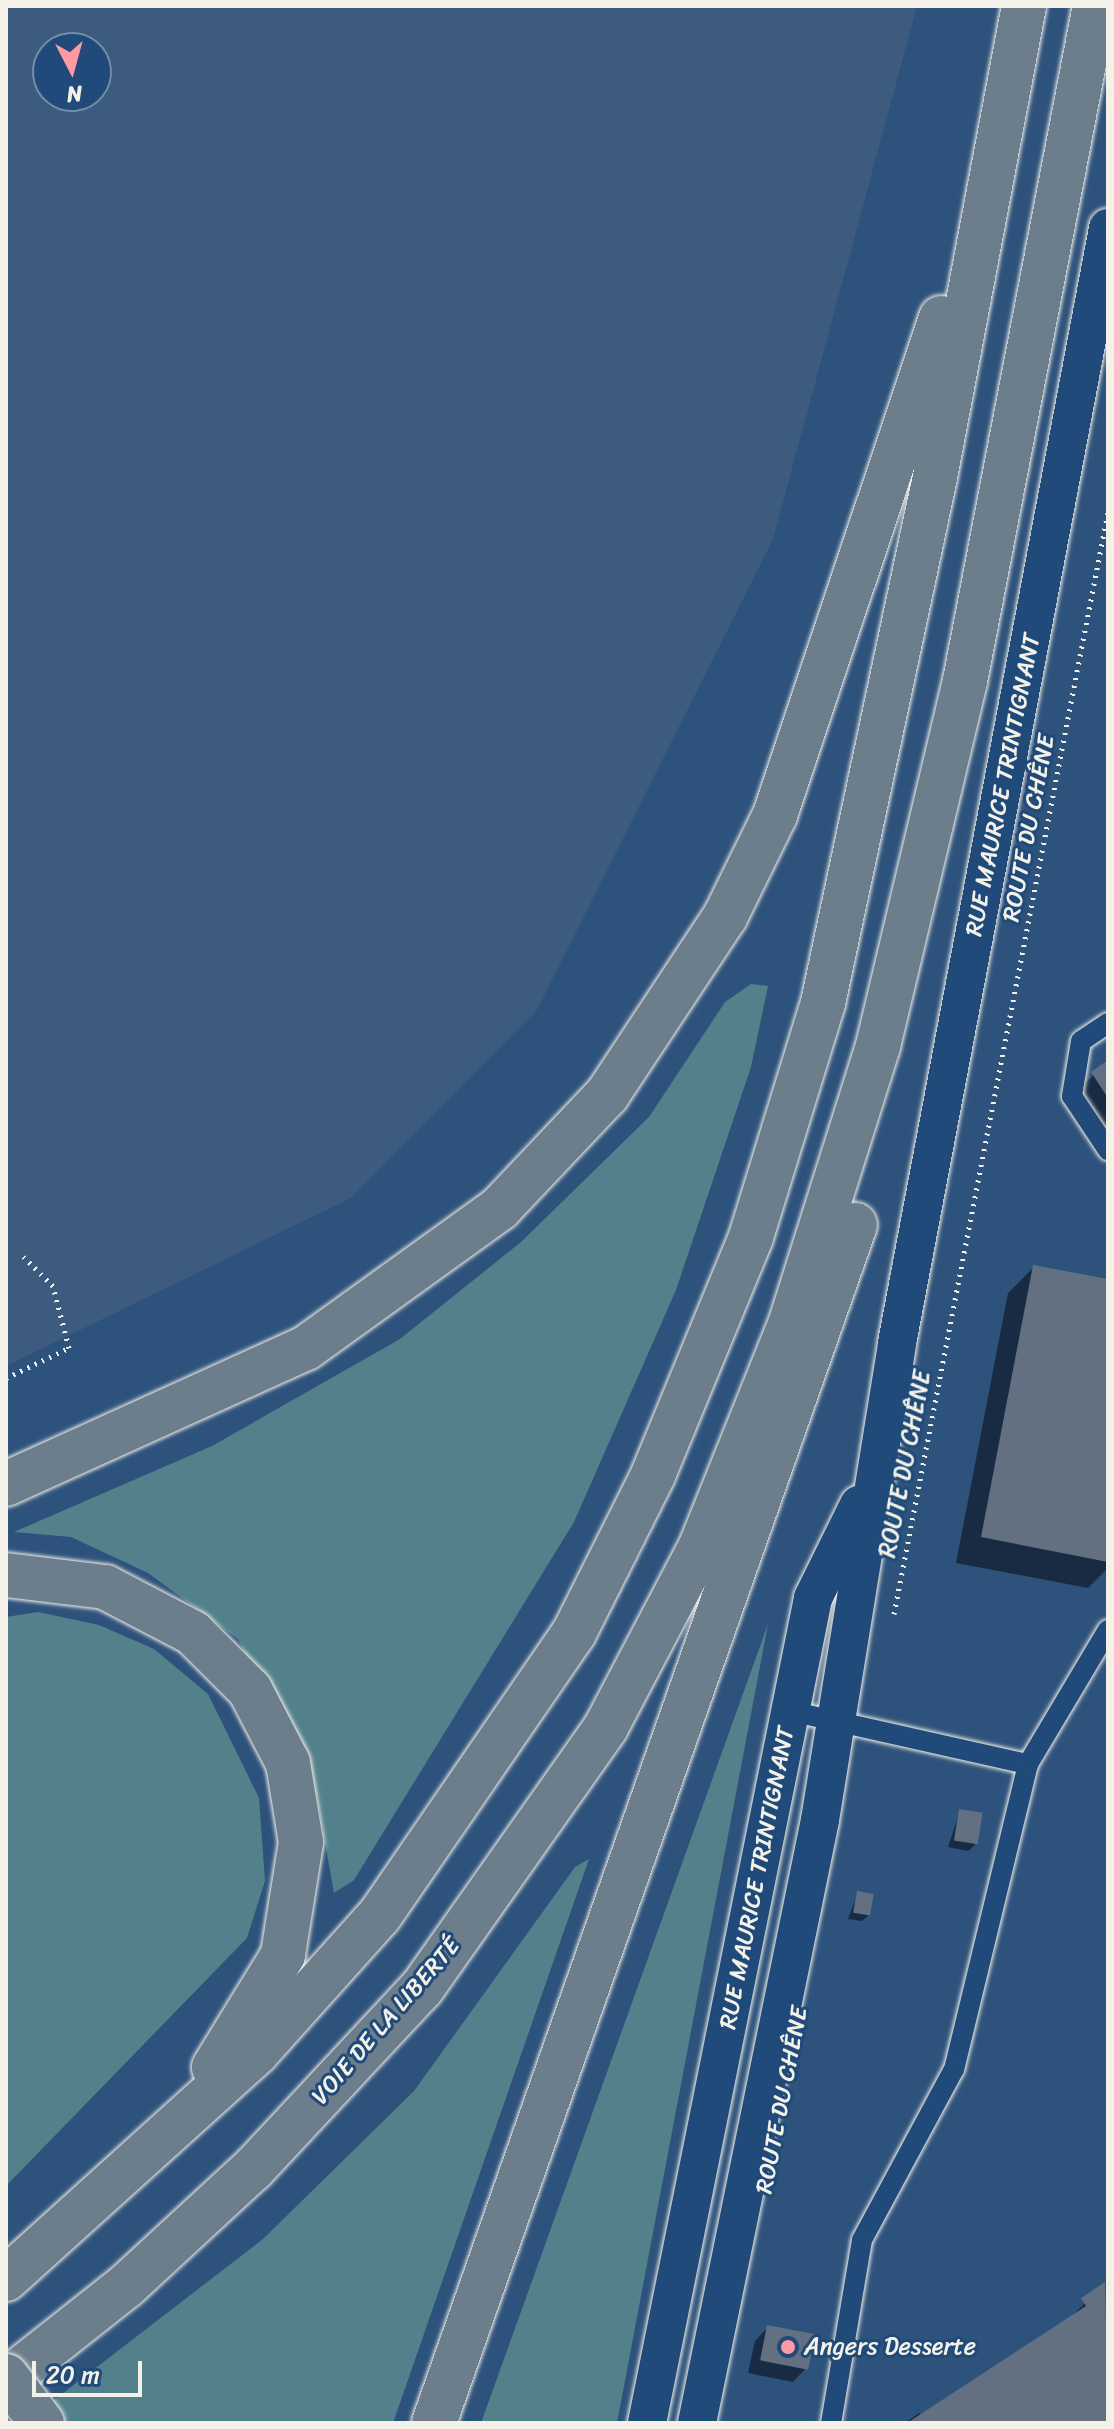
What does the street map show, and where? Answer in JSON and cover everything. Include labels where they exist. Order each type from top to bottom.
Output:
[{"type":"highway","points":[[6,2279],[156,2147],[288,2020],[380,1915],[574,1633],[653,1475],[751,1237],[823,1003],[935,477],[1024,6]]},
{"type":"highway","points":[[434,2423],[835,1290],[911,1026],[937,902],[965,681],[1095,6]]},
{"type":"highway","points":[[6,1484],[306,1348],[500,1208],[607,1095],[725,917],[775,815],[992,167]]},
{"type":"highway","name":"VOIE DE LA LIBERTÉ","points":[[6,2378],[126,2286],[253,2169],[422,1988],[583,1764],[701,1546],[832,1201],[878,1046],[965,681]]},
{"type":"highway","points":[[6,1575],[105,1587],[193,1633],[250,1690],[288,1763],[301,1842],[283,1955],[242,2028],[156,2147]]},
{"type":"highway","points":[[6,2378],[42,2423]]},
{"type":"street","name":"RUE MAURICE TRINTIGNANT","points":[[697,2423],[836,1722],[897,1343],[1108,228]]},
{"type":"street","name":"RUE MAURICE TRINTIGNANT","points":[[647,2423],[813,1598],[858,1508],[897,1343]]},
{"type":"lane","points":[[1108,1023],[1081,1041],[1072,1096],[1108,1150]]},
{"type":"lane","points":[[831,2423],[862,2240],[954,2069],[1028,1764],[1108,1630]]},
{"type":"lane","points":[[790,1711],[1028,1764]]},
{"type":"path","name":"ROUTE DU CHÊNE","points":[[893,1621],[1108,512]]},
{"type":"path","points":[[6,1378],[69,1348],[53,1286],[21,1254]]},
{"type":"shaded area","points":[[6,6],[917,6],[773,539],[537,1010],[351,1198],[6,1366]]},
{"type":"green space","points":[[751,984],[768,986],[751,1067],[676,1290],[574,1522],[354,1880],[334,1893],[317,1797],[238,1639],[148,1573],[71,1537],[14,1532],[212,1446],[400,1339],[521,1242],[649,1117],[725,1002]]},
{"type":"green space","points":[[38,1612],[99,1625],[154,1649],[208,1694],[259,1798],[265,1881],[247,1938],[6,2186],[6,1617]]},
{"type":"green space","points":[[768,1624],[617,2423],[481,2423]]},
{"type":"green space","points":[[589,1859],[393,2423],[64,2423],[49,2404],[263,2239],[414,2091],[575,1867]]},
{"type":"building","points":[[1108,1060],[1108,1098],[1091,1072]]},
{"type":"building","points":[[1033,1265],[1108,1279],[1108,1562],[981,1537]]},
{"type":"building","points":[[959,1809],[983,1813],[978,1844],[954,1841]]},
{"type":"building","points":[[857,1891],[874,1894],[870,1916],[853,1913]]},
{"type":"building","points":[[1105,2282],[1108,2423],[907,2423],[1086,2306],[1081,2298]]},
{"type":"building","name":"Angers Desserte","points":[[767,2325],[815,2334],[808,2370],[760,2360]]},
{"type":"place","name":"Angers Desserte","points":[[788,2347]]}]
